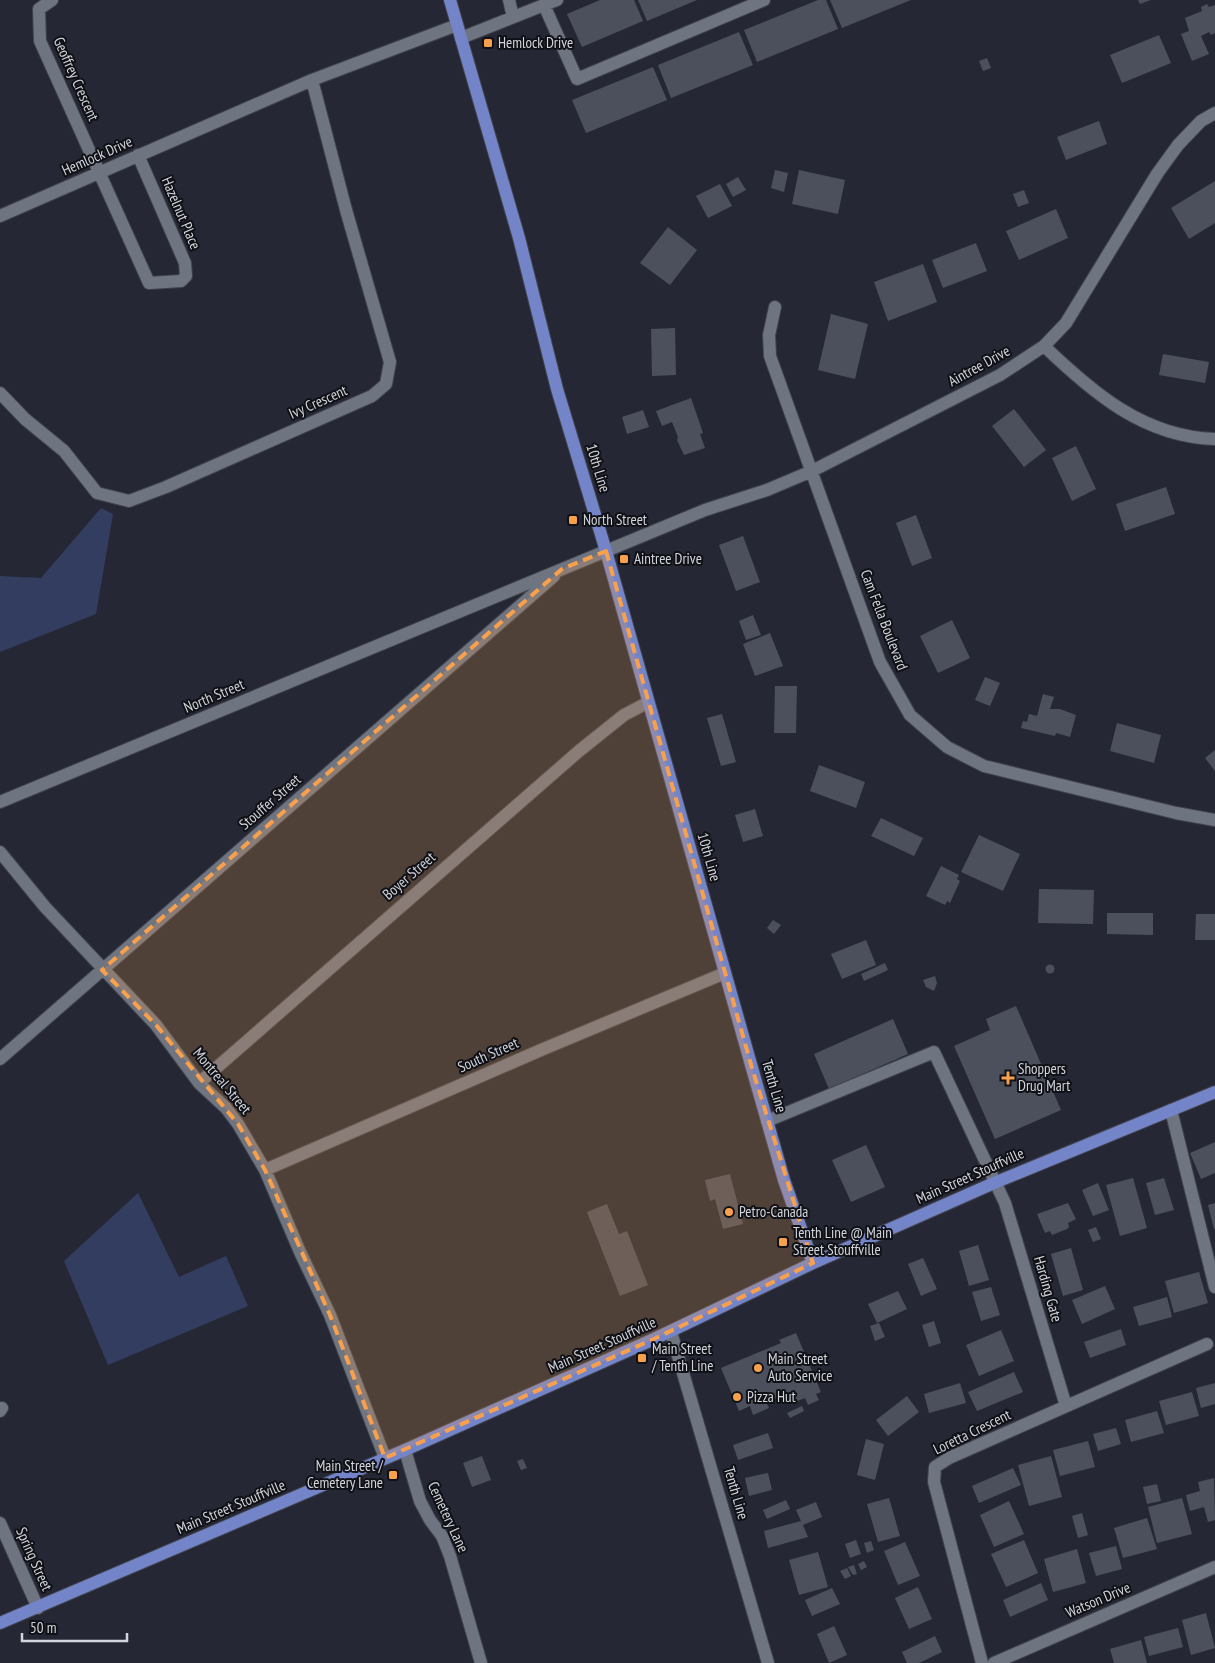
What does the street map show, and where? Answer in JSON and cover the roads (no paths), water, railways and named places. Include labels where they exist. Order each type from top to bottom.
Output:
[{"type":"main road","name":"10th Line","points":[[450,0],[519,238],[557,389],[606,551],[647,703],[725,973]]},
{"type":"main road","name":"Tenth Line","points":[[725,973],[767,1121],[813,1263]]},
{"type":"main road","name":"Main Street Stouffville","points":[[0,1623],[405,1450],[670,1332],[813,1263],[994,1182],[1215,1092]]},
{"type":"street","name":"Geoffrey Crescent","points":[[52,0],[39,9],[40,41],[100,173]]},
{"type":"street","points":[[509,0],[514,17]]},
{"type":"street","points":[[461,38],[557,0]]},
{"type":"street","points":[[544,5],[577,79],[764,0]]},
{"type":"street","name":"Hemlock Drive","points":[[0,216],[312,80],[457,25]]},
{"type":"street","name":"Ivy Crescent","points":[[0,393],[25,418],[64,451],[97,493],[129,501],[175,483],[372,396],[386,384],[390,362],[346,210],[312,80]]},
{"type":"street","name":"Aintree Drive","points":[[606,551],[705,510],[767,490],[812,471],[1000,375],[1044,346],[1066,323],[1157,174],[1178,145],[1201,121],[1215,114]]},
{"type":"street","name":"Hazelnut Place","points":[[100,173],[149,283],[180,281],[186,276],[185,264],[138,155]]},
{"type":"street","name":"Cam Fella Boulevard","points":[[775,307],[769,335],[770,356],[880,662],[910,714],[929,732],[962,757],[984,766],[1176,813],[1215,820]]},
{"type":"street","points":[[1044,346],[1079,379],[1122,412],[1164,431],[1200,439],[1215,439]]},
{"type":"street","name":"North Street","points":[[0,802],[606,551]]},
{"type":"street","name":"Stouffer Street","points":[[0,1059],[562,569]]},
{"type":"street","name":"Boyer Street","points":[[199,1083],[572,757],[624,715],[647,703]]},
{"type":"street","name":"Montreal Street","points":[[0,852],[45,907],[102,970],[156,1025],[199,1083],[226,1108],[265,1170],[330,1315],[384,1458]]},
{"type":"street","name":"South Street","points":[[265,1170],[541,1050],[725,973]]},
{"type":"street","name":"Harding Gate","points":[[767,1121],[934,1052],[1010,1216],[1066,1406]]},
{"type":"street","points":[[1171,1110],[1215,1287]]},
{"type":"street","name":"Tenth Line","points":[[670,1332],[768,1663]]},
{"type":"street","name":"Loretta Crescent","points":[[982,1663],[934,1482],[935,1467],[949,1458],[1207,1344]]},
{"type":"street","name":"Cemetery Lane","points":[[405,1450],[420,1501],[430,1520],[442,1536],[450,1556],[479,1659]]},
{"type":"street","name":"Spring Street","points":[[0,1523],[38,1608]]},
{"type":"street","name":"Watson Drive","points":[[994,1663],[1215,1567]]},
{"type":"place","name":"Hemlock Drive","points":[[488,43]]},
{"type":"place","name":"North Street","points":[[573,520]]},
{"type":"place","name":"Aintree Drive","points":[[624,559]]},
{"type":"place","name":"Shoppers Drug Mart","points":[[1008,1078]]},
{"type":"place","name":"Petro-Canada","points":[[729,1212]]},
{"type":"place","name":"Tenth Line @ Main Street Stouffville","points":[[783,1242]]},
{"type":"place","name":"Main Street / Tenth Line","points":[[642,1358]]},
{"type":"place","name":"Main Street Auto Service","points":[[758,1368]]},
{"type":"place","name":"Pizza Hut","points":[[737,1397]]},
{"type":"place","name":"Main Street / Cemetery Lane","points":[[393,1475]]}]
